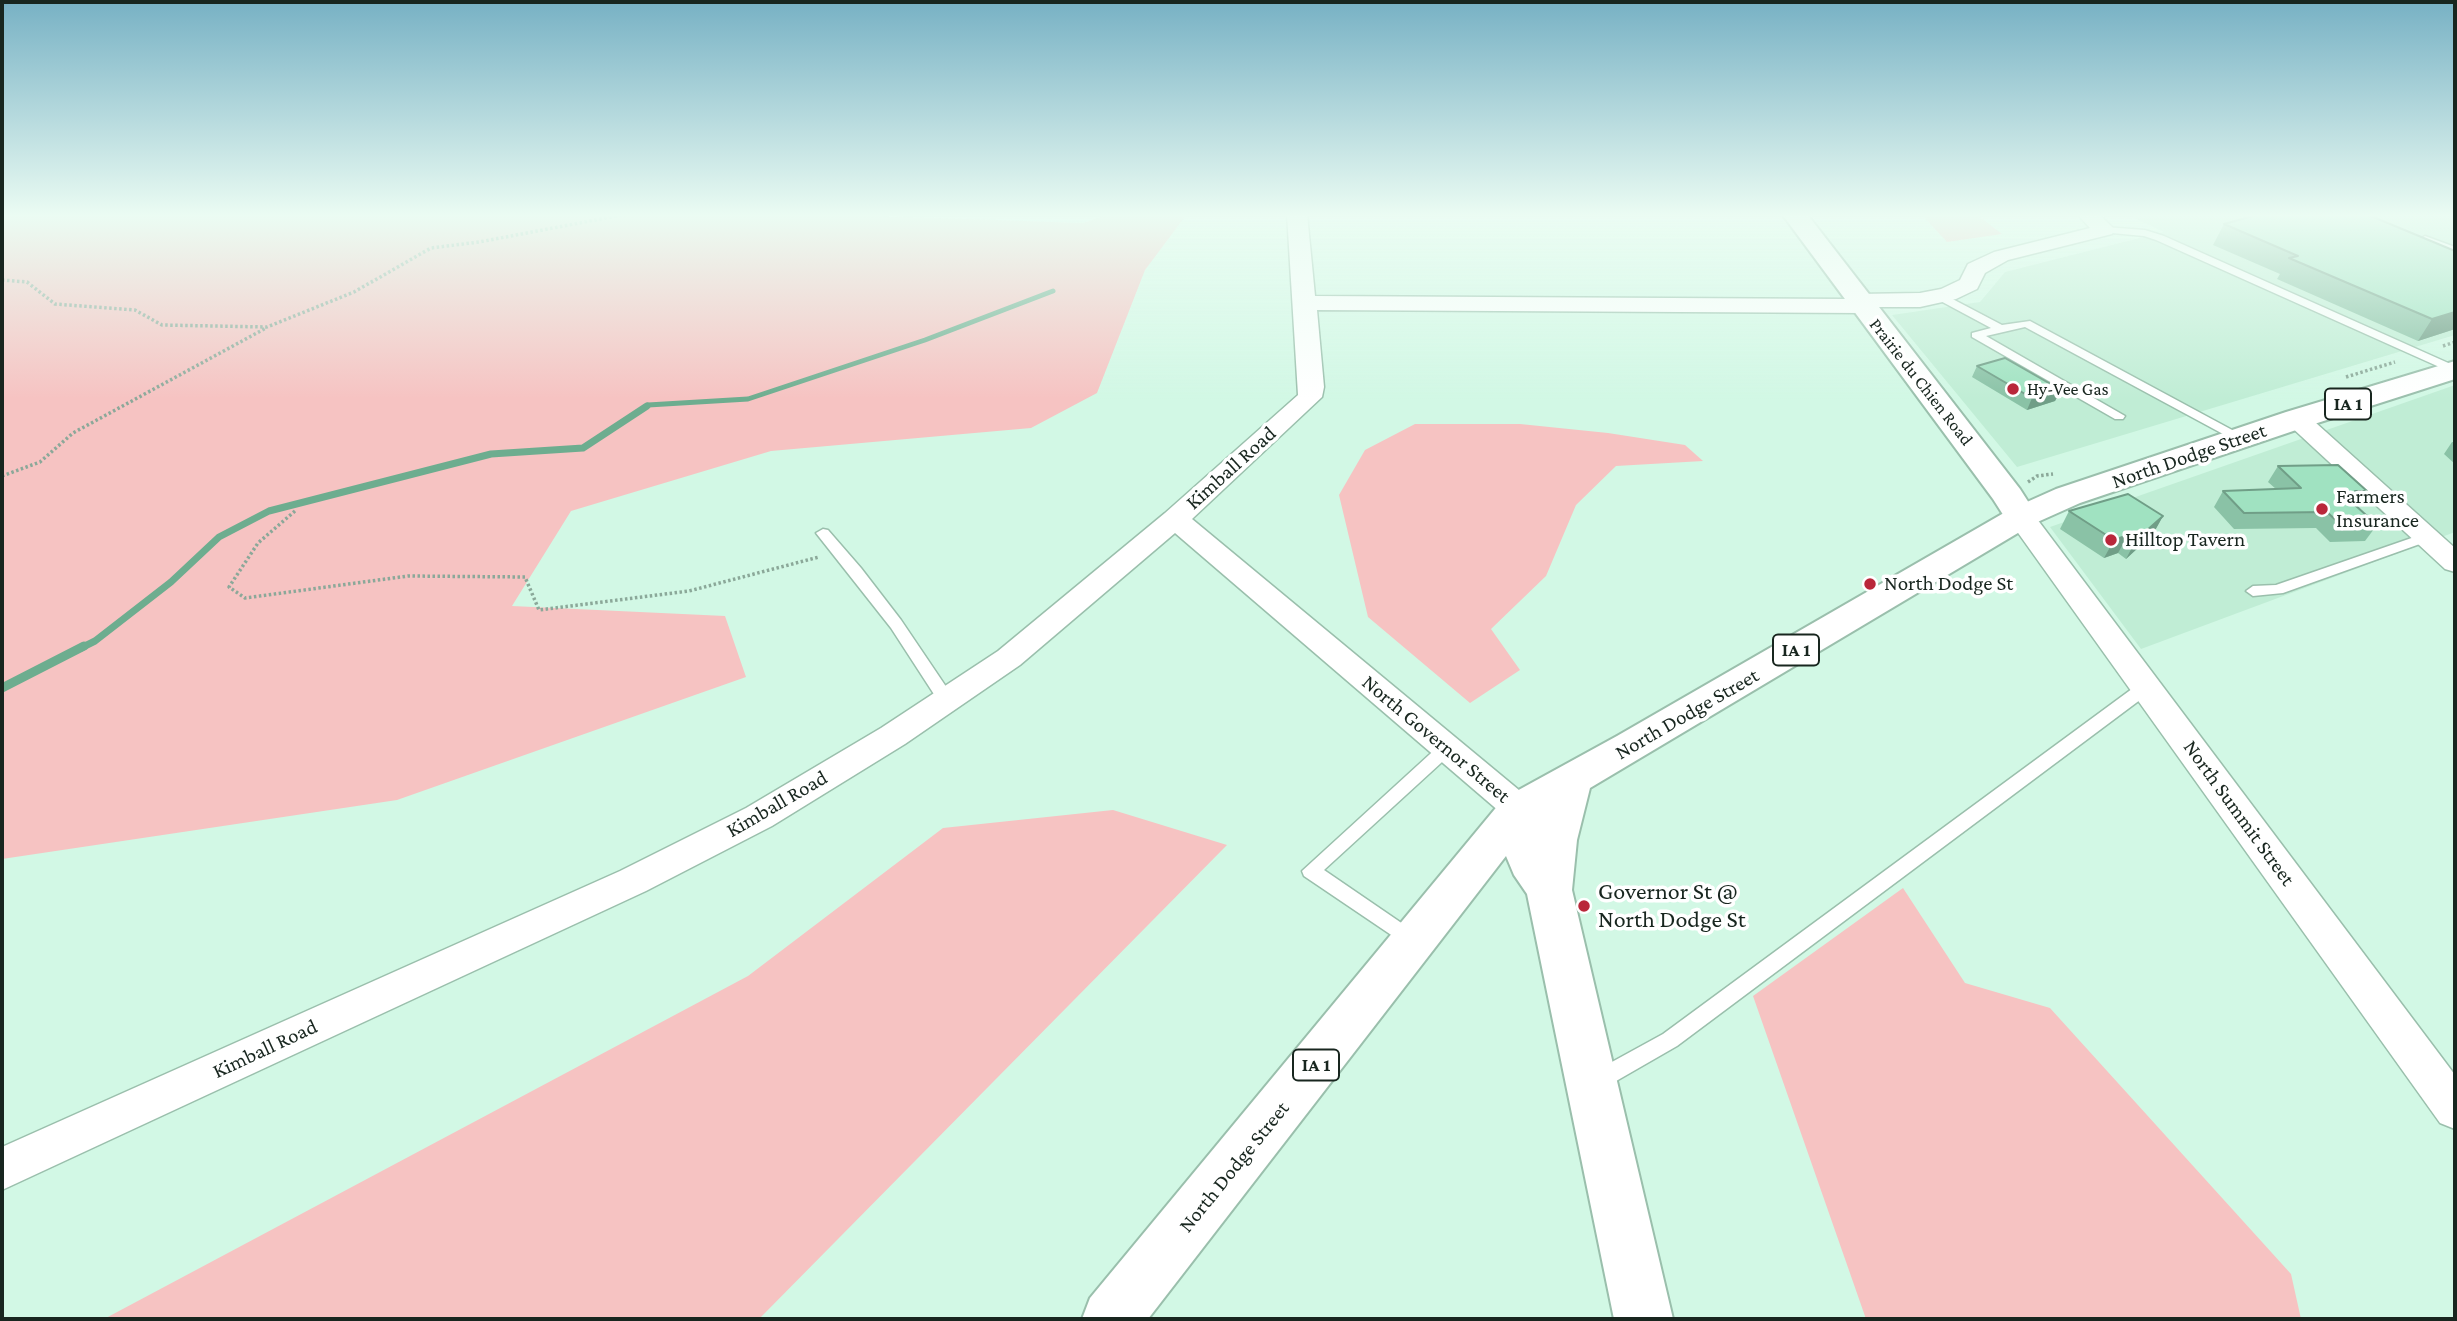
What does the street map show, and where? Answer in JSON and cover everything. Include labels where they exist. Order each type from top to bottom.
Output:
[{"type":"main road","name":"Prairie du Chien Road","points":[[1840,276],[2008,496],[2021,517]]},
{"type":"main road","name":"North Dodge Street","points":[[1111,1319],[1519,809],[1570,782],[2021,517],[2068,496],[2297,419],[2455,370]]},
{"type":"main road","points":[[1456,889],[1488,878],[1502,877],[1530,881],[1549,890],[1555,840],[1570,782]]},
{"type":"main road","name":"North Governor Street","points":[[1519,809],[1530,863],[1549,890],[1644,1319]]},
{"type":"street","name":"Kimball Road","points":[[2,1169],[644,876],[759,817],[947,701],[1041,632],[1175,519],[1310,397],[1303,276]]},
{"type":"street","points":[[1306,303],[1860,303],[1920,300],[1940,296],[1969,284],[1973,276]]},
{"type":"street","points":[[2297,419],[2455,564]]},
{"type":"street","name":"North Summit Street","points":[[2021,517],[2455,1109]]},
{"type":"street","name":"North Governor Street","points":[[1175,519],[1519,809]]},
{"type":"lane","points":[[2244,276],[2455,370]]},
{"type":"lane","points":[[1940,296],[2001,329]]},
{"type":"lane","points":[[2119,416],[1976,335],[2025,323],[2241,438]]},
{"type":"lane","points":[[823,533],[896,624],[947,701]]},
{"type":"lane","points":[[2253,591],[2278,590],[2426,537]]},
{"type":"lane","points":[[1593,1084],[1670,1040],[2146,687]]},
{"type":"lane","points":[[1414,942],[1311,872],[1447,748]]},
{"type":"path","points":[[2,476],[40,462],[73,433],[267,327],[354,292],[382,276]]},
{"type":"path","points":[[2,280],[27,282],[55,304],[135,310],[162,326],[267,327]]},
{"type":"path","points":[[295,511],[258,543],[229,587],[245,598],[408,576],[525,577],[539,610],[689,591],[839,551]]},
{"type":"shaded area","points":[[2,276],[1143,276],[1097,393],[1031,428],[771,451],[571,511],[512,606],[725,616],[746,677],[397,800],[2,859]]},
{"type":"shaded area","points":[[2002,276],[2455,276],[2455,335],[2017,467],[1892,315],[1980,302]]},
{"type":"shaded area","points":[[2455,385],[2455,532],[2141,649],[2050,527]]},
{"type":"shaded area","points":[[1415,424],[1520,424],[1608,433],[1685,445],[1703,461],[1616,466],[1576,505],[1546,576],[1491,629],[1520,670],[1470,703],[1368,617],[1339,495],[1365,450]]},
{"type":"shaded area","points":[[1113,810],[1227,845],[759,1319],[104,1319],[748,976],[943,828]]},
{"type":"shaded area","points":[[1903,888],[1965,983],[2050,1008],[2291,1274],[2301,1319],[1866,1319],[1753,996]]},
{"type":"building","points":[[2330,276],[2455,276],[2455,312],[2432,319]]},
{"type":"building","points":[[2005,358],[2061,390],[2032,398],[1977,366]]},
{"type":"building","points":[[2338,465],[2367,491],[2355,491],[2358,495],[2344,495],[2377,525],[2341,525],[2327,512],[2244,513],[2223,491],[2301,488],[2278,466]]},
{"type":"building","points":[[2128,494],[2163,516],[2136,540],[2128,535],[2114,540],[2069,511]]},
{"type":"waterway","points":[[644,408],[648,405],[748,399],[925,340],[1053,291]]},
{"type":"waterway","points":[[81,648],[95,641],[171,582],[219,537],[269,511],[491,454],[583,448],[644,408]]},
{"type":"waterway","points":[[2,688],[84,646]]},
{"type":"place","name":"Hy-Vee Gas","points":[[2013,389]]},
{"type":"place","name":"Farmers Insurance","points":[[2322,509]]},
{"type":"place","name":"Hilltop Tavern","points":[[2111,540]]},
{"type":"place","name":"North Dodge St","points":[[1870,584]]},
{"type":"place","name":"Governor St @ North Dodge St","points":[[1584,906]]}]
